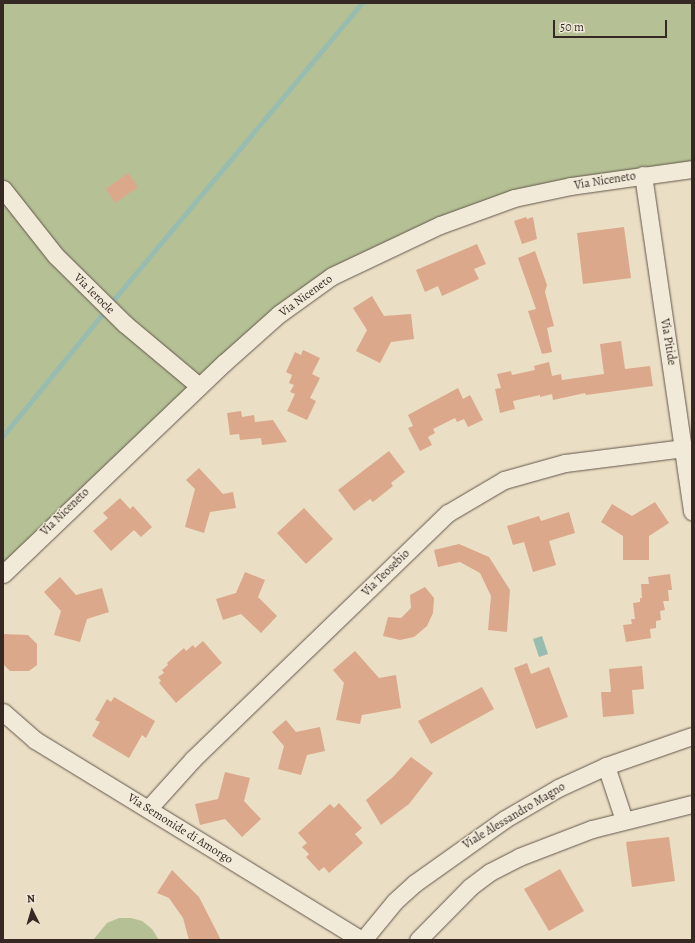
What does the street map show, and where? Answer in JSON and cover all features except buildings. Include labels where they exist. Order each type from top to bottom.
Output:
[{"type":"street","name":"Via Niceneto","points":[[3,574],[199,386],[297,301],[332,276],[440,225],[514,198],[643,174],[692,169]]},
{"type":"street","name":"Via Pitide","points":[[643,174],[684,448],[690,476],[692,511]]},
{"type":"street","name":"Via Ierocle","points":[[3,189],[56,256],[125,324],[199,386]]},
{"type":"street","name":"Via Teosebio","points":[[148,809],[193,759],[448,513],[504,480],[527,473],[565,463],[684,448]]},
{"type":"street","name":"Via Semonide di Amorgo","points":[[3,712],[35,740],[362,940]]},
{"type":"street","name":"Viale Alessandro Magno","points":[[362,940],[395,901],[451,855],[535,801],[606,766],[692,736]]},
{"type":"street","points":[[606,766],[624,820]]},
{"type":"street","points":[[418,940],[458,898],[490,872],[543,846],[624,820],[692,804]]},
{"type":"green space","points":[[3,3],[692,3],[692,169],[514,198],[332,276],[3,574]]},
{"type":"green space","points":[[119,918],[131,918],[142,921],[152,929],[159,940],[93,940],[107,923]]},
{"type":"water","points":[[542,636],[548,654],[539,657],[533,639]]},
{"type":"waterway","points":[[111,303],[362,3]]},
{"type":"waterway","points":[[3,436],[104,312]]}]
